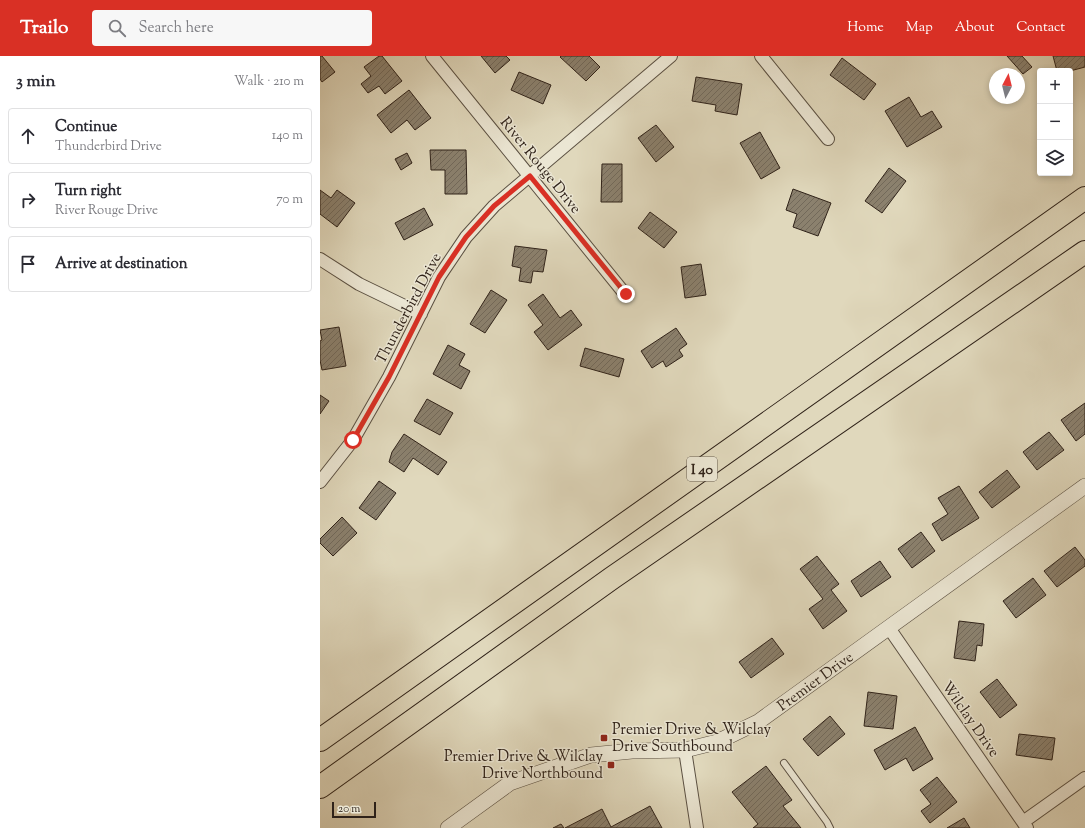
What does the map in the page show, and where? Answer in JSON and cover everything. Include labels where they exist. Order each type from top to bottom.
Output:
[{"type":"highway","name":"I 40","points":[[320,740],[1085,198]]},
{"type":"highway","name":"I 40","points":[[320,787],[612,578],[1085,252]]},
{"type":"street","name":"River Rouge Drive","points":[[432,56],[626,294]]},
{"type":"street","name":"Thunderbird Drive","points":[[320,482],[353,440],[389,377],[439,277],[466,237],[494,206],[672,56]]},
{"type":"street","points":[[761,56],[828,139]]},
{"type":"street","points":[[320,259],[359,284],[421,314]]},
{"type":"street","name":"Premier Drive","points":[[448,828],[510,783],[591,755],[632,751],[685,750],[717,742],[758,722],[1085,486]]},
{"type":"street","name":"Wilclay Drive","points":[[889,628],[1025,825]]},
{"type":"street","points":[[685,750],[697,828]]},
{"type":"street","points":[[1025,825],[1085,778]]},
{"type":"lane","points":[[784,763],[830,828]]},
{"type":"building","points":[[320,56],[322,56],[335,72],[322,82],[320,79]]},
{"type":"building","points":[[379,56],[382,56],[402,81],[385,94],[379,86],[368,93],[361,84],[371,76],[364,67]]},
{"type":"building","points":[[481,56],[506,56],[510,60],[495,73]]},
{"type":"building","points":[[589,56],[600,67],[586,81],[560,57]]},
{"type":"building","points":[[1007,56],[1022,56],[1032,67],[1025,72],[1025,68],[1018,68]]},
{"type":"building","points":[[1053,56],[1085,56],[1085,67],[1073,70],[1073,68],[1056,68]]},
{"type":"building","points":[[842,58],[876,84],[864,100],[830,75]]},
{"type":"building","points":[[519,72],[551,85],[543,104],[511,90]]},
{"type":"building","points":[[696,77],[742,84],[737,115],[715,111],[716,105],[692,101]]},
{"type":"building","points":[[409,90],[431,118],[415,130],[407,120],[391,133],[377,115]]},
{"type":"building","points":[[909,97],[921,117],[932,111],[942,127],[907,147],[885,111]]},
{"type":"building","points":[[656,125],[674,147],[656,162],[638,138]]},
{"type":"building","points":[[760,132],[780,168],[761,179],[740,143]]},
{"type":"building","points":[[430,150],[466,150],[467,194],[445,194],[445,170],[431,170]]},
{"type":"building","points":[[407,153],[412,163],[401,170],[395,159]]},
{"type":"building","points":[[602,164],[622,164],[622,202],[601,202]]},
{"type":"building","points":[[889,168],[906,181],[882,213],[865,201]]},
{"type":"building","points":[[793,189],[831,203],[818,236],[793,227],[797,214],[786,210]]},
{"type":"building","points":[[320,190],[331,198],[337,190],[355,203],[337,227],[320,214]]},
{"type":"building","points":[[424,208],[433,225],[404,240],[395,223]]},
{"type":"building","points":[[650,212],[677,232],[664,248],[638,228]]},
{"type":"building","points":[[515,246],[547,250],[543,272],[533,271],[531,283],[519,281],[521,268],[512,266]]},
{"type":"building","points":[[701,264],[706,295],[685,298],[681,267]]},
{"type":"building","points":[[491,290],[507,300],[485,333],[470,324]]},
{"type":"building","points":[[543,294],[560,318],[571,310],[582,325],[548,350],[534,332],[543,325],[528,305]]},
{"type":"building","points":[[339,327],[346,366],[322,370],[320,360],[320,341],[322,340],[320,330]]},
{"type":"building","points":[[676,328],[687,344],[679,350],[683,356],[666,367],[663,361],[652,368],[641,351]]},
{"type":"building","points":[[448,345],[465,354],[459,365],[470,371],[461,389],[433,374]]},
{"type":"building","points":[[585,348],[624,359],[619,377],[580,366]]},
{"type":"building","points":[[320,395],[329,401],[320,414]]},
{"type":"building","points":[[427,399],[453,413],[440,435],[414,421]]},
{"type":"building","points":[[1085,403],[1085,434],[1076,441],[1061,420]]},
{"type":"building","points":[[1049,432],[1064,450],[1037,470],[1023,452]]},
{"type":"building","points":[[404,434],[447,462],[438,475],[413,458],[404,472],[389,462],[392,452]]},
{"type":"building","points":[[1007,470],[1020,487],[992,508],[979,492]]},
{"type":"building","points":[[379,481],[396,493],[376,520],[359,508]]},
{"type":"building","points":[[959,486],[979,518],[942,541],[932,524],[948,514],[938,498]]},
{"type":"building","points":[[342,517],[357,533],[333,556],[320,543],[320,539]]},
{"type":"building","points":[[921,532],[935,551],[912,568],[898,549]]},
{"type":"building","points":[[1075,547],[1085,560],[1085,566],[1057,587],[1044,571]]},
{"type":"building","points":[[817,556],[839,584],[831,590],[847,611],[823,629],[809,609],[823,599],[800,569]]},
{"type":"building","points":[[880,561],[891,577],[861,597],[851,581]]},
{"type":"building","points":[[1033,578],[1046,595],[1016,618],[1003,601]]},
{"type":"building","points":[[959,621],[984,624],[982,646],[977,645],[975,661],[954,658]]},
{"type":"building","points":[[772,638],[784,654],[751,678],[739,662]]},
{"type":"building","points":[[997,679],[1017,705],[1000,718],[980,692]]},
{"type":"building","points":[[868,692],[897,696],[893,729],[864,726]]},
{"type":"building","points":[[830,716],[845,734],[818,756],[803,739]]},
{"type":"building","points":[[915,727],[933,759],[913,771],[906,758],[885,770],[874,750]]},
{"type":"building","points":[[1019,734],[1055,738],[1052,760],[1016,755]]},
{"type":"building","points":[[766,766],[792,800],[783,806],[801,828],[753,828],[758,824],[732,792]]},
{"type":"building","points":[[937,777],[957,802],[930,823],[921,811],[931,804],[920,790]]},
{"type":"building","points":[[650,806],[662,828],[565,828],[602,809],[611,827]]},
{"type":"building","points":[[964,818],[970,828],[947,828]]},
{"type":"building","points":[[561,824],[564,828],[553,828]]},
{"type":"place","name":"Premier Drive & Wilclay Drive Southbound","points":[[604,738]]},
{"type":"place","name":"Premier Drive & Wilclay Drive Northbound","points":[[611,765]]},
{"type":"route","points":[[353,440],[389,377],[439,277],[466,237],[494,206],[530,176],[626,294]]}]
